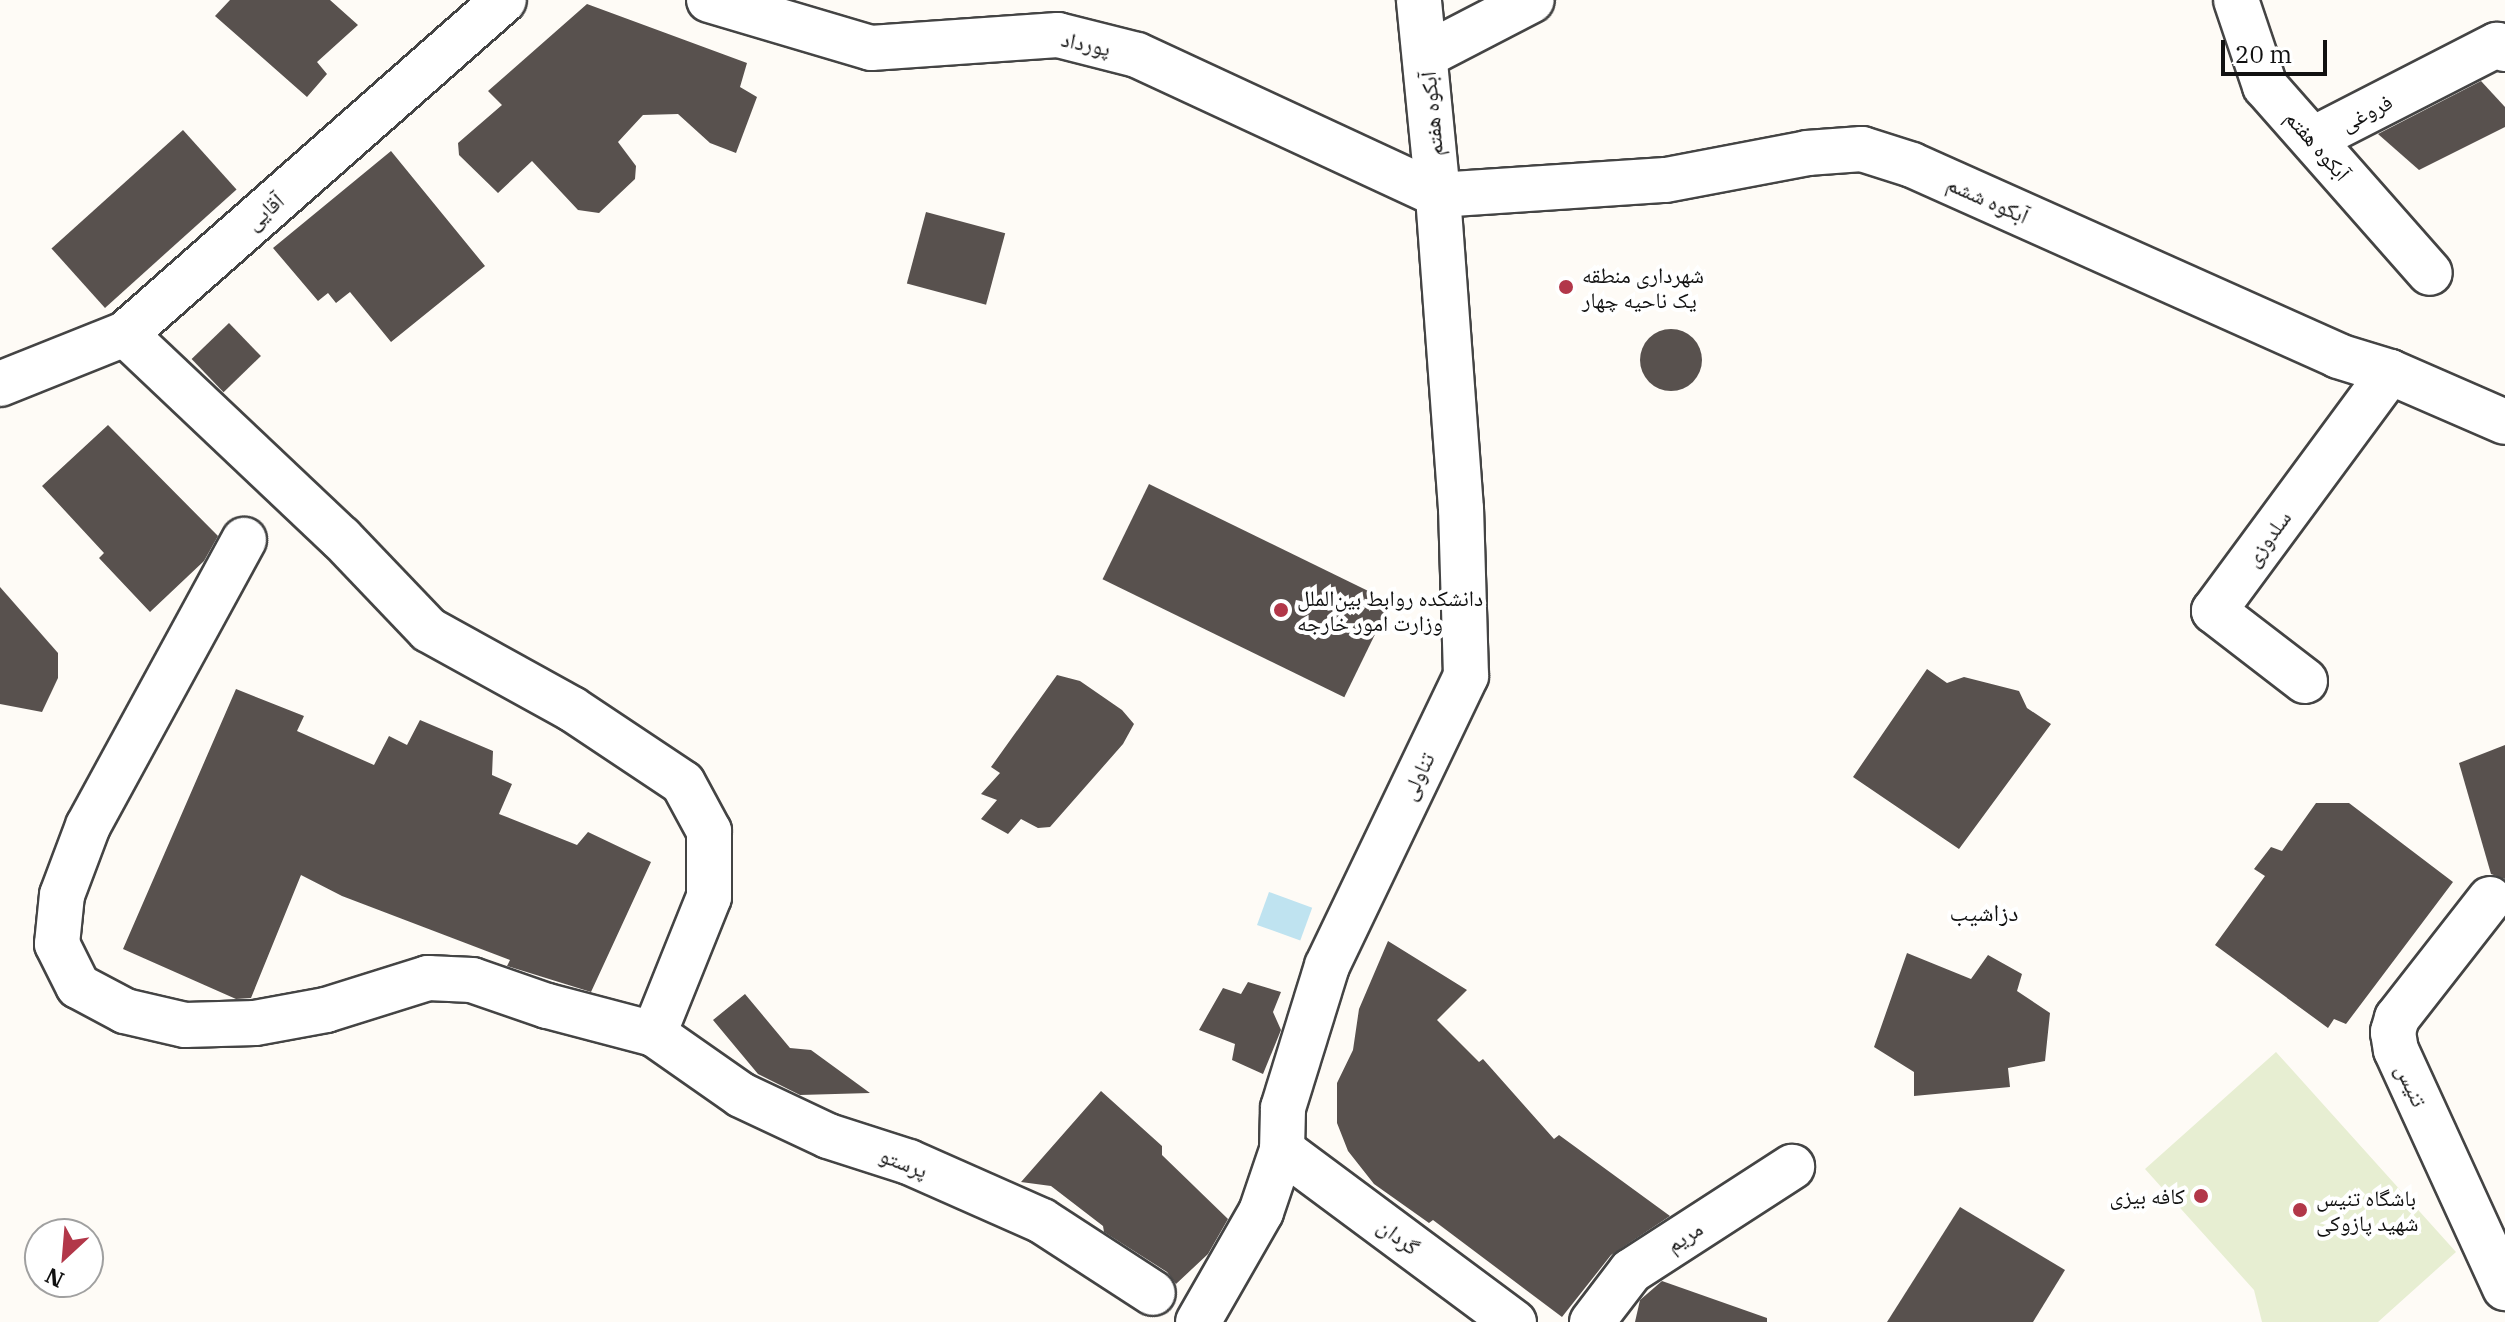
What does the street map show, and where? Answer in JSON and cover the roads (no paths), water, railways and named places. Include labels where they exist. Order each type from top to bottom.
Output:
[{"type":"street","name":"آقایی","points":[[0,384],[125,334],[504,0]]},
{"type":"street","name":"پورداد","points":[[709,0],[871,48],[1067,18],[1137,55],[1438,195]]},
{"type":"street","points":[[1419,0],[1426,55]]},
{"type":"street","name":"آبکوه هفتم","points":[[1438,195],[1426,55],[1532,0]]},
{"type":"street","name":"آبکوه هفتم","points":[[2236,0],[2265,86],[2430,273]]},
{"type":"street","name":"فروغی","points":[[2313,139],[2497,45],[2505,49]]},
{"type":"street","name":"آبکوه ششم","points":[[1438,195],[1666,180],[1807,153],[1862,149],[1912,165],[2338,356],[2390,372],[2505,422]]},
{"type":"street","name":"تناولی","points":[[1198,1322],[1261,1212],[1282,1150],[1283,1108],[1327,966],[1466,676],[1461,509],[1438,195]]},
{"type":"street","points":[[125,334],[341,538],[429,630],[572,709],[683,783],[709,831],[709,897],[654,1034],[547,1006],[472,980],[428,978],[326,1010],[255,1023],[185,1025],[125,1011],[78,986],[57,944],[62,895],[88,826],[244,540]]},
{"type":"street","name":"سلدوزی","points":[[2305,681],[2214,611],[2390,372]]},
{"type":"street","name":"تنیس","points":[[2490,899],[2397,1018],[2393,1032],[2396,1050],[2505,1288]]},
{"type":"street","name":"پرستو","points":[[654,1034],[741,1095],[828,1136],[909,1162],[1042,1221],[1153,1293]]},
{"type":"street","name":"گردان","points":[[1282,1150],[1514,1322]]},
{"type":"street","name":"مریم","points":[[1592,1322],[1631,1271],[1792,1167]]},
{"type":"water","points":[[1269,892],[1312,908],[1300,941],[1257,925]]},
{"type":"place","name":"شهرداری منطقه یک ناحیه چهار","points":[[1566,287]]},
{"type":"place","name":"دانشکده روابط بین‌الملل وزارت امور خارجه","points":[[1281,610]]},
{"type":"place","name":"کافه بیزی","points":[[2201,1196]]},
{"type":"place","name":"باشگاه تنیس شهید پازوکی","points":[[2300,1210]]},
{"type":"district","name":"دزاشیب","points":[[1984,913]]}]
